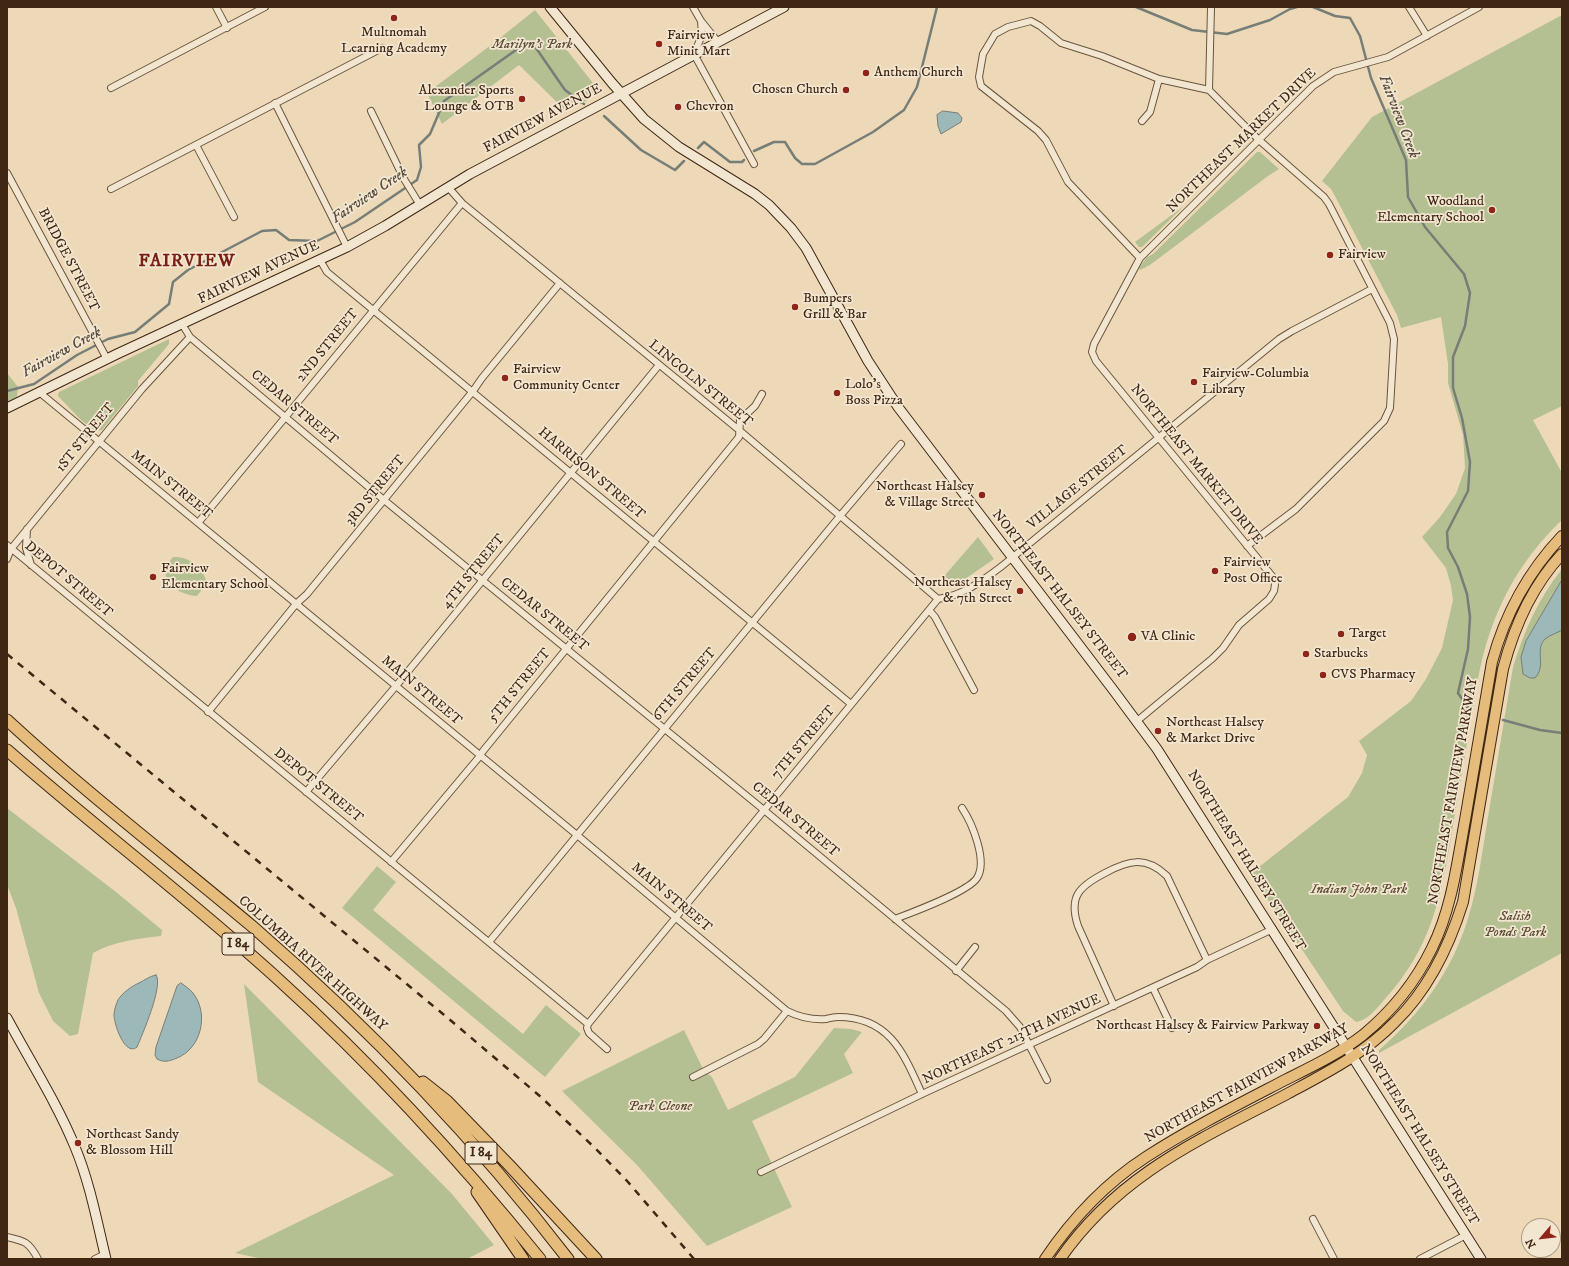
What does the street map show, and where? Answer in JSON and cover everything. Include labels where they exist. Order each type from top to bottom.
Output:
[{"type":"highway","name":"COLUMBIA RIVER HIGHWAY","points":[[7,720],[75,780],[252,927],[319,986],[387,1052],[456,1125],[494,1168],[568,1259]]},
{"type":"highway","name":"I 84","points":[[7,750],[237,943],[284,985],[380,1077],[453,1155],[540,1259]]},
{"type":"highway","points":[[387,1052],[447,1101],[596,1259]]},
{"type":"highway","points":[[453,1155],[523,1259]]},
{"type":"main road","name":"NORTHEAST HALSEY STREET","points":[[550,7],[621,94],[644,119],[664,136],[704,163],[740,183],[755,194],[769,205],[791,228],[813,260],[858,343],[898,407],[1137,721],[1179,781],[1481,1259]]},
{"type":"main road","name":"FAIRVIEW AVENUE","points":[[7,408],[107,359],[320,260],[345,243],[385,226],[448,186],[784,7]]},
{"type":"main road","name":"NORTHEAST FAIRVIEW PARKWAY","points":[[1045,1259],[1060,1238],[1079,1216],[1110,1185],[1132,1167],[1183,1135],[1346,1046],[1366,1032],[1399,1000],[1420,970],[1441,930],[1452,890],[1492,662],[1500,633],[1527,580],[1544,556],[1562,536]]},
{"type":"main road","name":"NORTHEAST FAIRVIEW PARKWAY","points":[[1060,1259],[1093,1218],[1124,1188],[1187,1147],[1337,1067],[1369,1046],[1384,1033],[1417,997],[1436,968],[1450,940],[1466,889],[1508,649],[1529,602],[1545,576],[1562,554]]},
{"type":"main road","points":[[7,1018],[62,1119],[76,1149],[106,1257]]},
{"type":"street","points":[[216,7],[227,28]]},
{"type":"street","points":[[111,88],[265,7]]},
{"type":"street","points":[[693,7],[700,21],[718,42]]},
{"type":"street","points":[[1209,90],[1211,7]]},
{"type":"street","points":[[1409,7],[1427,36]]},
{"type":"street","name":"NORTHEAST MARKET DRIVE","points":[[1137,721],[1223,648],[1239,625],[1269,599],[1274,591],[1275,584],[1272,576],[1096,361],[1092,352],[1094,344],[1140,258],[1313,86],[1334,72],[1361,66],[1388,57],[1479,7]]},
{"type":"street","points":[[700,21],[702,36],[694,54],[754,164]]},
{"type":"street","points":[[1140,258],[1068,182],[1046,140],[1038,131],[986,91],[982,86],[979,77],[983,54],[995,34],[1008,27],[1031,21],[1040,26],[1061,43],[1102,56],[1159,79],[1209,90],[1259,140],[1324,197],[1390,323],[1394,339],[1390,408],[1384,421],[1296,509],[1247,546]]},
{"type":"street","points":[[111,189],[382,48]]},
{"type":"street","points":[[1142,121],[1150,112],[1159,79]]},
{"type":"street","points":[[275,103],[345,243]]},
{"type":"street","points":[[371,111],[410,191],[420,205]]},
{"type":"street","points":[[196,145],[234,217]]},
{"type":"street","name":"BRIDGE STREET","points":[[7,173],[107,359]]},
{"type":"street","name":"LINCOLN STREET","points":[[448,186],[462,203],[658,366],[739,430],[938,599]]},
{"type":"street","name":"2ND STREET","points":[[198,523],[462,203]]},
{"type":"street","name":"HARRISON STREET","points":[[320,260],[327,272],[851,704]]},
{"type":"street","name":"3RD STREET","points":[[208,712],[473,392],[482,378],[560,283]]},
{"type":"street","name":"VILLAGE STREET","points":[[1012,558],[1279,339],[1372,289]]},
{"type":"street","name":"CEDAR STREET","points":[[182,324],[190,337],[286,416],[384,500],[567,648],[664,730],[764,810],[1006,1011],[1020,1028],[1047,1080]]},
{"type":"street","name":"1ST STREET","points":[[7,559],[9,547],[28,529],[142,389],[190,337]]},
{"type":"street","name":"4TH STREET","points":[[306,792],[396,686],[658,366]]},
{"type":"street","name":"MAIN STREET","points":[[39,392],[577,835],[787,1011]]},
{"type":"street","name":"5TH STREET","points":[[391,862],[480,756],[739,437],[740,420],[755,406],[762,394]]},
{"type":"street","name":"6TH STREET","points":[[489,942],[901,444]]},
{"type":"street","points":[[28,529],[26,548],[31,565]]},
{"type":"street","name":"DEPOT STREET","points":[[9,547],[588,1024],[587,1028],[589,1033],[607,1049]]},
{"type":"street","points":[[938,599],[960,593],[972,587],[1012,558]]},
{"type":"street","name":"7TH STREET","points":[[588,1024],[938,599]]},
{"type":"street","points":[[929,610],[935,617],[974,690]]},
{"type":"street","points":[[895,919],[960,890],[977,879],[981,864],[980,854],[974,830],[962,808]]},
{"type":"street","points":[[1114,1006],[1074,917],[1076,897],[1081,888],[1089,881],[1110,870],[1131,862],[1141,862],[1160,869],[1167,876],[1207,960]]},
{"type":"street","name":"NORTHEAST 213TH AVENUE","points":[[761,1172],[922,1094],[1153,988],[1197,967],[1207,960],[1273,929]]},
{"type":"street","points":[[956,970],[975,947]]},
{"type":"street","points":[[1153,988],[1172,1028]]},
{"type":"street","points":[[693,1077],[758,1044],[764,1039],[787,1011],[798,1016],[817,1019],[835,1017],[854,1018],[872,1024],[894,1041],[900,1049],[922,1094]]},
{"type":"street","points":[[1313,1219],[1334,1259]]},
{"type":"street","points":[[1420,1259],[1466,1235]]},
{"type":"street","points":[[7,1237],[22,1240],[29,1244],[38,1259]]},
{"type":"street","points":[[95,1259],[106,1257]]},
{"type":"green space","name":"Marilyn's Park","points":[[535,10],[593,83],[595,88],[591,97],[566,111],[519,65],[442,124],[427,93]]},
{"type":"green space","name":"Indian John Park","points":[[1562,15],[1562,406],[1533,420],[1562,473],[1562,520],[1531,554],[1518,573],[1497,613],[1489,634],[1478,679],[1442,886],[1427,933],[1416,956],[1402,978],[1372,1014],[1356,1022],[1343,1011],[1250,874],[1348,797],[1362,773],[1367,755],[1359,741],[1411,701],[1426,679],[1442,648],[1453,600],[1446,568],[1422,537],[1440,517],[1456,494],[1465,468],[1463,435],[1448,383],[1448,364],[1441,317],[1401,328],[1397,315],[1336,198],[1331,189],[1322,181],[1372,117]]},
{"type":"green space","points":[[1257,152],[1260,152],[1279,169],[1150,265],[1140,270],[1139,268],[1147,257],[1153,254]]},
{"type":"green space","points":[[1184,206],[1142,247],[1139,247],[1135,242]]},
{"type":"green space","points":[[169,339],[169,344],[138,381],[138,386],[102,430],[95,431],[80,419],[58,396],[59,392]]},
{"type":"green space","points":[[7,373],[18,387],[17,397],[7,404]]},
{"type":"green space","points":[[978,537],[994,559],[965,579],[945,587],[939,582]]},
{"type":"green space","points":[[173,557],[184,558],[199,567],[207,583],[197,596],[185,594],[171,584],[165,574],[164,568]]},
{"type":"green space","name":"Salish Ponds Park","points":[[1562,569],[1562,953],[1379,1053],[1379,1050],[1409,1021],[1434,989],[1445,972],[1463,935],[1478,876],[1513,667],[1527,628],[1539,604],[1553,580]]},
{"type":"green space","points":[[7,808],[116,892],[162,930],[161,936],[117,943],[93,953],[78,1034],[70,1036],[53,1021],[39,993],[16,908],[7,885]]},
{"type":"green space","points":[[377,866],[396,882],[373,910],[523,1034],[546,1005],[581,1034],[545,1077],[342,908]]},
{"type":"green space","points":[[244,984],[452,1194],[494,1245],[467,1259],[263,1259],[235,1253],[394,1175],[258,1082]]},
{"type":"green space","name":"Park Cleone","points":[[834,1028],[851,1029],[862,1032],[844,1054],[853,1073],[752,1121],[792,1207],[707,1246],[637,1165],[562,1091],[684,1030],[704,1071],[712,1077],[728,1110],[795,1077]]},
{"type":"water","points":[[943,111],[958,113],[962,118],[961,122],[941,134],[938,126],[937,115]]},
{"type":"water","points":[[1562,580],[1562,630],[1545,639],[1542,643],[1540,648],[1540,668],[1535,678],[1530,678],[1523,674],[1521,657],[1526,641]]},
{"type":"water","points":[[156,975],[158,980],[155,999],[137,1047],[133,1049],[124,1044],[118,1032],[114,1019],[117,1003],[122,995],[130,988]]},
{"type":"water","points":[[181,983],[192,992],[198,1001],[202,1020],[200,1029],[197,1038],[186,1053],[172,1060],[162,1061],[157,1059],[155,1055],[156,1047],[177,986]]},
{"type":"waterway","name":"Fairview Creek","points":[[754,151],[774,142],[785,142],[795,158],[802,164],[815,164],[873,132],[904,110],[917,87],[937,7]]},
{"type":"waterway","name":"Fairview Creek","points":[[1136,7],[1192,30],[1227,34],[1270,20],[1290,9],[1297,7]]},
{"type":"waterway","name":"Fairview Creek","points":[[1313,7],[1335,16],[1350,18],[1360,36],[1371,78],[1406,160],[1408,197],[1425,227],[1464,274],[1470,293],[1465,326],[1453,357],[1453,388],[1462,418],[1470,462],[1468,491],[1447,532],[1448,548],[1458,567],[1467,594],[1470,617],[1468,649],[1458,693],[1469,709]]},
{"type":"waterway","name":"Fairview Creek","points":[[7,391],[34,384],[77,355],[108,339],[135,332],[169,304],[173,282],[188,270],[262,231],[276,230],[289,240],[317,241],[355,222],[417,180],[421,167],[419,145],[430,134],[444,101],[523,45],[536,48],[565,90],[584,104]]},
{"type":"waterway","name":"Fairview Creek","points":[[604,116],[641,150],[675,170],[684,161]]},
{"type":"waterway","name":"Fairview Creek","points":[[698,148],[704,142],[730,162],[742,162],[744,160]]},
{"type":"waterway","name":"Fairview Creek","points":[[1503,720],[1540,730],[1562,733]]},
{"type":"railway","points":[[7,654],[449,1019],[541,1097],[596,1149],[628,1182],[694,1259]]},
{"type":"place","name":"Multnomah Learning Academy","points":[[394,18]]},
{"type":"place","name":"Fairview Minit Mart","points":[[659,44]]},
{"type":"place","name":"Anthem Church","points":[[866,73]]},
{"type":"place","name":"Chosen Church","points":[[846,90]]},
{"type":"place","name":"Alexander Sports Lounge & OTB","points":[[522,99]]},
{"type":"place","name":"Chevron","points":[[678,107]]},
{"type":"place","name":"Woodland Elementary School","points":[[1492,210]]},
{"type":"place","name":"Fairview","points":[[1330,255]]},
{"type":"place","name":"Bumpers Grill & Bar","points":[[795,307]]},
{"type":"place","name":"Fairview Community Center","points":[[505,378]]},
{"type":"place","name":"Fairview-Columbia Library","points":[[1194,382]]},
{"type":"place","name":"Lolo's Boss Pizza","points":[[837,393]]},
{"type":"place","name":"Northeast Halsey & Village Street","points":[[982,495]]},
{"type":"place","name":"Fairview Post Office","points":[[1215,571]]},
{"type":"place","name":"Fairview Elementary School","points":[[153,577]]},
{"type":"place","name":"Northeast Halsey & 7th Street","points":[[1020,591]]},
{"type":"place","name":"Target","points":[[1341,634]]},
{"type":"place","name":"VA Clinic","points":[[1132,637]]},
{"type":"place","name":"Starbucks","points":[[1306,654]]},
{"type":"place","name":"CVS Pharmacy","points":[[1323,675]]},
{"type":"place","name":"Northeast Halsey & Market Drive","points":[[1158,731]]},
{"type":"place","name":"Northeast Halsey & Fairview Parkway","points":[[1317,1026]]},
{"type":"place","name":"Northeast Sandy & Blossom Hill","points":[[78,1143]]},
{"type":"district","name":"FAIRVIEW","points":[[187,262]]}]
